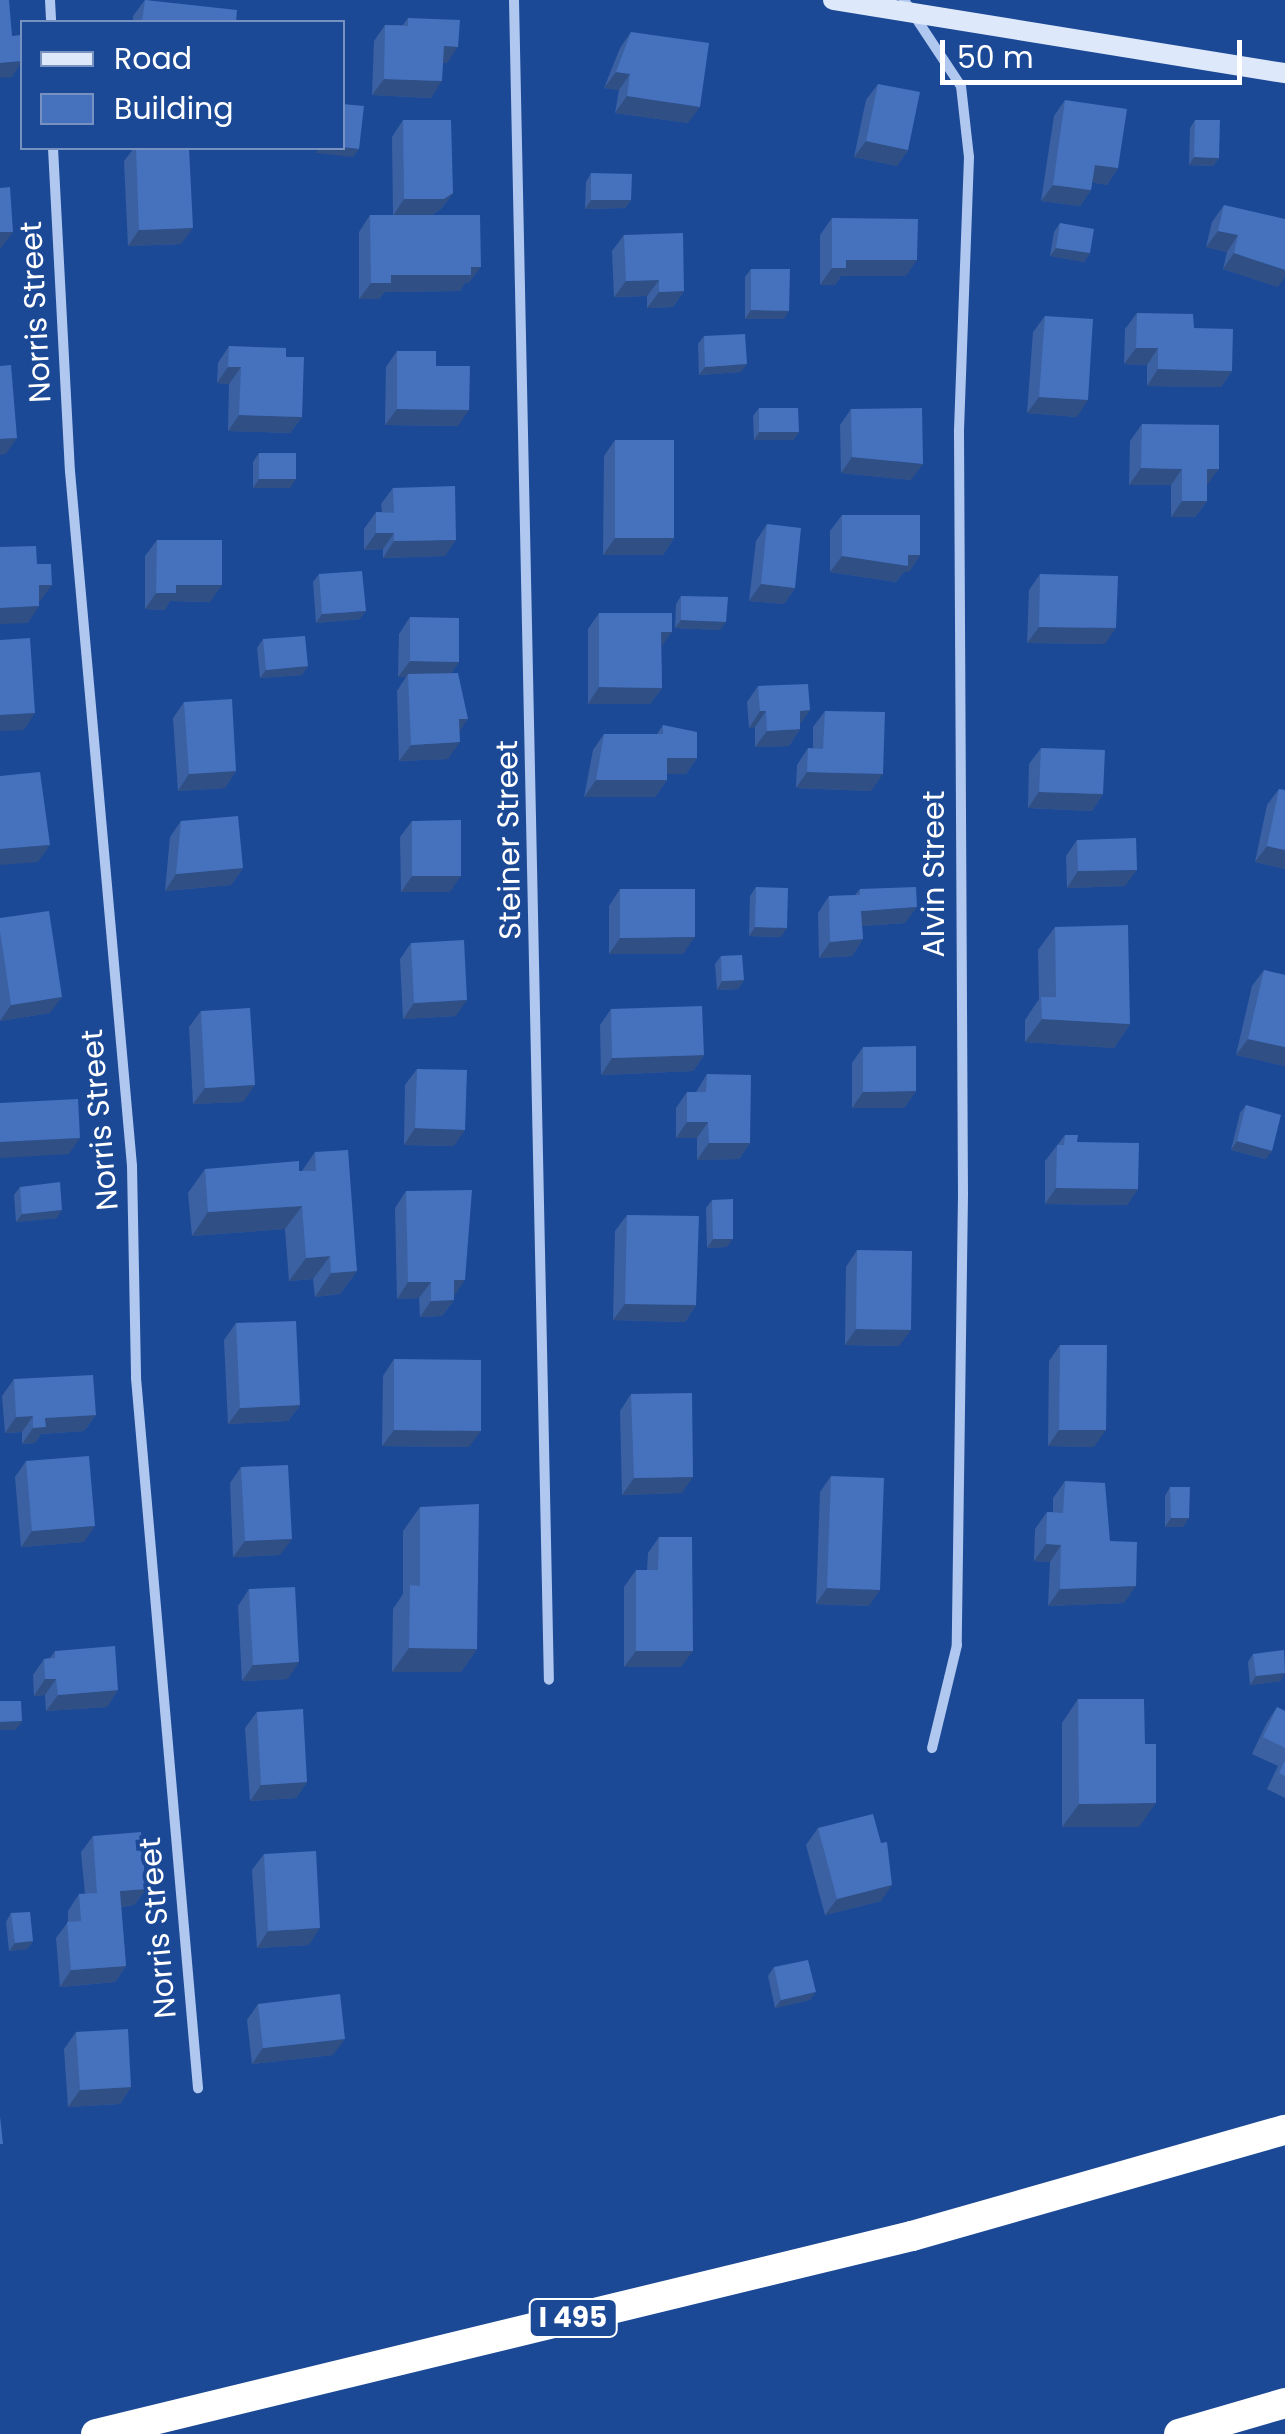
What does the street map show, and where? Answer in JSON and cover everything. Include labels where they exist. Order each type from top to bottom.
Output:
[{"type":"highway","name":"I 495","points":[[96,2434],[912,2236],[1285,2130]]},
{"type":"highway","points":[[1179,2434],[1285,2403]]},
{"type":"main road","points":[[833,0],[911,4],[1285,73]]},
{"type":"street","name":"Steiner Street","points":[[514,0],[549,1680]]},
{"type":"street","name":"Alvin Street","points":[[911,4],[961,86],[969,158],[960,432],[963,1194],[956,1645],[932,1748]]},
{"type":"street","name":"Norris Street","points":[[53,150],[70,471],[132,1166],[136,1378],[198,2088]]},
{"type":"building","points":[[0,0],[9,0],[12,36],[20,35],[20,61],[0,63]]},
{"type":"building","points":[[145,0],[237,10],[236,20],[142,20]]},
{"type":"building","points":[[408,18],[460,20],[458,47],[444,46],[442,81],[384,79],[385,25],[408,26]]},
{"type":"building","points":[[631,32],[709,43],[700,107],[627,96],[630,74],[616,72]]},
{"type":"building","points":[[878,84],[920,92],[908,150],[866,141]]},
{"type":"building","points":[[1065,100],[1127,109],[1118,168],[1095,165],[1091,190],[1053,185]]},
{"type":"building","points":[[345,104],[364,106],[359,149],[345,147]]},
{"type":"building","points":[[403,120],[451,120],[453,193],[444,199],[404,199]]},
{"type":"building","points":[[1195,120],[1220,120],[1219,158],[1194,157]]},
{"type":"building","points":[[136,150],[189,150],[193,228],[139,230]]},
{"type":"building","points":[[591,173],[632,174],[631,200],[591,200]]},
{"type":"building","points":[[10,187],[13,232],[0,232],[0,188]]},
{"type":"building","points":[[1224,205],[1285,219],[1285,270],[1234,253],[1238,235],[1218,231]]},
{"type":"building","points":[[370,215],[480,215],[481,267],[471,267],[471,275],[391,275],[391,283],[371,283]]},
{"type":"building","points":[[832,218],[918,219],[917,260],[846,260],[846,268],[832,268]]},
{"type":"building","points":[[1060,223],[1094,229],[1090,253],[1056,248]]},
{"type":"building","points":[[683,233],[684,291],[659,292],[659,280],[626,281],[624,235]]},
{"type":"building","points":[[751,269],[790,269],[789,311],[751,310]]},
{"type":"building","points":[[1137,313],[1193,314],[1194,328],[1233,329],[1232,371],[1158,369],[1158,348],[1136,348]]},
{"type":"building","points":[[1045,316],[1093,319],[1088,400],[1039,397]]},
{"type":"building","points":[[745,334],[747,364],[705,367],[704,336]]},
{"type":"building","points":[[229,346],[286,348],[286,357],[304,357],[302,417],[239,415],[241,367],[228,367]]},
{"type":"building","points":[[397,351],[436,351],[436,366],[470,366],[469,410],[397,409]]},
{"type":"building","points":[[11,365],[17,438],[0,439],[0,366]]},
{"type":"building","points":[[759,408],[798,408],[799,432],[759,432]]},
{"type":"building","points":[[922,408],[923,464],[852,457],[851,409]]},
{"type":"building","points":[[1142,424],[1219,425],[1219,469],[1207,469],[1207,501],[1182,501],[1182,469],[1141,468]]},
{"type":"building","points":[[615,440],[674,440],[674,538],[615,538]]},
{"type":"building","points":[[259,453],[296,453],[296,479],[259,479]]},
{"type":"building","points":[[455,486],[456,540],[394,541],[394,533],[376,533],[376,512],[394,513],[393,488]]},
{"type":"building","points":[[842,515],[920,515],[920,555],[908,555],[908,566],[842,556]]},
{"type":"building","points":[[767,524],[801,528],[795,588],[761,584]]},
{"type":"building","points":[[157,540],[222,540],[222,585],[176,585],[176,593],[156,593]]},
{"type":"building","points":[[36,546],[37,564],[51,564],[52,585],[39,585],[39,606],[0,608],[0,547]]},
{"type":"building","points":[[362,571],[366,611],[322,614],[319,574]]},
{"type":"building","points":[[1040,574],[1118,576],[1116,628],[1039,627]]},
{"type":"building","points":[[681,596],[728,597],[726,622],[681,620]]},
{"type":"building","points":[[599,613],[672,613],[672,632],[661,632],[662,688],[599,687]]},
{"type":"building","points":[[410,617],[459,618],[459,662],[410,661]]},
{"type":"building","points":[[305,636],[308,666],[266,670],[263,639]]},
{"type":"building","points":[[30,638],[35,713],[0,715],[0,640]]},
{"type":"building","points":[[458,673],[468,719],[459,719],[460,742],[411,745],[408,674]]},
{"type":"building","points":[[808,684],[810,710],[800,711],[800,729],[767,731],[758,686]]},
{"type":"building","points":[[232,699],[236,771],[189,774],[184,702]]},
{"type":"building","points":[[825,711],[885,712],[883,774],[807,772],[808,748],[823,749]]},
{"type":"building","points":[[663,725],[697,732],[697,758],[667,758],[667,780],[596,780],[604,734],[663,734]]},
{"type":"building","points":[[1041,748],[1105,750],[1103,794],[1039,792]]},
{"type":"building","points":[[40,772],[50,845],[0,849],[0,776]]},
{"type":"building","points":[[1279,789],[1285,790],[1285,850],[1267,846]]},
{"type":"building","points":[[238,816],[243,868],[176,874],[181,821]]},
{"type":"building","points":[[461,820],[461,876],[412,876],[412,821]]},
{"type":"building","points":[[1136,838],[1137,870],[1078,871],[1077,840]]},
{"type":"building","points":[[756,887],[788,888],[787,928],[755,927]]},
{"type":"building","points":[[916,887],[917,907],[861,911],[863,939],[830,942],[829,896],[860,895],[860,889]]},
{"type":"building","points":[[620,889],[695,889],[695,937],[620,938]]},
{"type":"building","points":[[49,911],[62,997],[11,1005],[0,918]]},
{"type":"building","points":[[1128,925],[1130,1024],[1042,1019],[1041,997],[1056,997],[1055,927]]},
{"type":"building","points":[[464,940],[467,1000],[414,1003],[411,943]]},
{"type":"building","points":[[742,955],[744,980],[722,981],[721,956]]},
{"type":"building","points":[[1264,970],[1285,975],[1285,1047],[1248,1039]]},
{"type":"building","points":[[702,1006],[704,1055],[612,1058],[611,1009]]},
{"type":"building","points":[[250,1008],[255,1085],[205,1088],[201,1011]]},
{"type":"building","points":[[916,1046],[916,1091],[863,1092],[863,1047]]},
{"type":"building","points":[[417,1069],[467,1070],[465,1130],[415,1128]]},
{"type":"building","points":[[707,1074],[751,1075],[750,1143],[709,1143],[708,1122],[687,1122],[687,1092],[706,1092]]},
{"type":"building","points":[[78,1099],[80,1138],[0,1142],[0,1103]]},
{"type":"building","points":[[1246,1105],[1281,1115],[1272,1151],[1237,1141]]},
{"type":"building","points":[[1065,1135],[1078,1135],[1077,1142],[1139,1143],[1138,1189],[1056,1188],[1057,1145],[1064,1145]]},
{"type":"building","points":[[348,1150],[357,1271],[331,1273],[330,1256],[306,1258],[302,1206],[208,1212],[205,1169],[299,1161],[299,1171],[316,1171],[315,1152]]},
{"type":"building","points":[[60,1182],[62,1210],[22,1214],[20,1187]]},
{"type":"building","points":[[472,1190],[465,1280],[454,1280],[454,1300],[431,1301],[431,1282],[408,1282],[406,1191]]},
{"type":"building","points":[[733,1199],[733,1239],[713,1239],[712,1200]]},
{"type":"building","points":[[627,1215],[699,1216],[696,1305],[625,1304]]},
{"type":"building","points":[[857,1250],[912,1251],[911,1330],[856,1329]]},
{"type":"building","points":[[296,1321],[300,1405],[240,1408],[236,1323]]},
{"type":"building","points":[[1060,1345],[1107,1345],[1106,1430],[1059,1430]]},
{"type":"building","points":[[394,1359],[481,1360],[481,1431],[394,1430]]},
{"type":"building","points":[[93,1375],[96,1415],[45,1418],[46,1427],[33,1428],[33,1416],[16,1417],[14,1379]]},
{"type":"building","points":[[692,1393],[693,1477],[634,1478],[631,1394]]},
{"type":"building","points":[[89,1456],[95,1526],[32,1531],[26,1461]]},
{"type":"building","points":[[288,1465],[292,1539],[245,1541],[241,1467]]},
{"type":"building","points":[[831,1476],[884,1478],[880,1590],[827,1588]]},
{"type":"building","points":[[1065,1481],[1105,1483],[1110,1541],[1137,1542],[1136,1586],[1060,1589],[1061,1545],[1046,1544],[1047,1512],[1063,1513]]},
{"type":"building","points":[[1170,1487],[1190,1487],[1189,1518],[1171,1518]]},
{"type":"building","points":[[479,1504],[477,1649],[409,1648],[410,1585],[420,1586],[420,1507]]},
{"type":"building","points":[[659,1537],[692,1537],[693,1651],[636,1651],[636,1570],[658,1570]]},
{"type":"building","points":[[295,1587],[299,1662],[253,1665],[249,1589]]},
{"type":"building","points":[[115,1646],[118,1690],[58,1695],[56,1679],[45,1679],[44,1659],[55,1658],[55,1651]]},
{"type":"building","points":[[1284,1650],[1285,1673],[1256,1676],[1253,1654]]},
{"type":"building","points":[[1078,1699],[1144,1699],[1145,1744],[1156,1744],[1156,1803],[1079,1804]]},
{"type":"building","points":[[0,1701],[21,1701],[22,1721],[0,1722]]},
{"type":"building","points":[[1277,1707],[1285,1711],[1285,1748],[1263,1737]]},
{"type":"building","points":[[303,1709],[307,1782],[261,1785],[257,1712]]},
{"type":"building","points":[[873,1814],[881,1843],[887,1842],[892,1885],[837,1899],[818,1828]]},
{"type":"building","points":[[141,1832],[146,1889],[120,1891],[126,1966],[71,1970],[67,1922],[81,1921],[79,1894],[97,1893],[93,1836]]},
{"type":"building","points":[[316,1851],[320,1928],[268,1931],[264,1854]]},
{"type":"building","points":[[30,1912],[33,1941],[15,1943],[11,1913]]},
{"type":"building","points":[[808,1960],[816,1992],[781,2000],[774,1967]]},
{"type":"building","points":[[340,1994],[345,2039],[263,2048],[258,2004]]},
{"type":"building","points":[[128,2029],[131,2087],[80,2090],[76,2032]]}]
